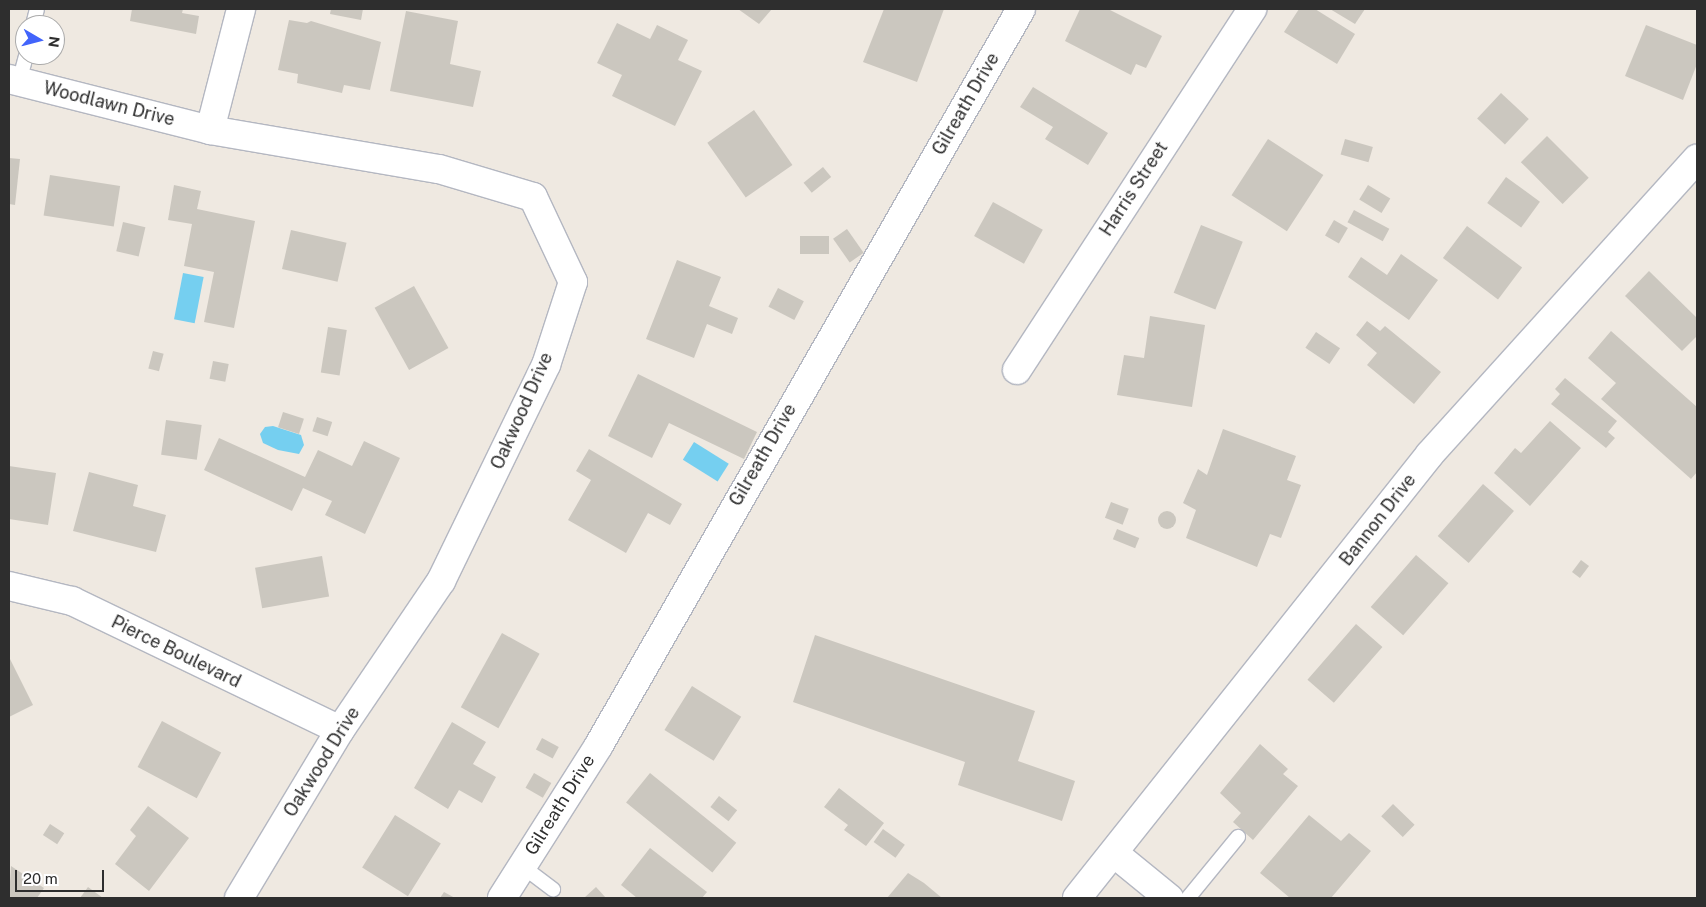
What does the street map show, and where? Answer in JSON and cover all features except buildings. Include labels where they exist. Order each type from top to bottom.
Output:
[{"type":"street","points":[[210,130],[241,9]]},
{"type":"street","name":"Gilreath Drive","points":[[502,898],[599,745],[1021,9]]},
{"type":"street","name":"Harris Street","points":[[1017,370],[1252,9]]},
{"type":"street","name":"Woodlawn Drive","points":[[14,80],[210,130]]},
{"type":"street","name":"Oakwood Drive","points":[[210,130],[439,168],[533,197],[573,282],[546,365],[441,581],[340,730],[239,898]]},
{"type":"street","name":"Bannon Drive","points":[[1077,898],[1115,854],[1430,454],[1697,159]]},
{"type":"street","name":"Pierce Boulevard","points":[[9,586],[53,594],[72,601],[340,730]]},
{"type":"street","points":[[1115,854],[1169,898]]},
{"type":"lane","points":[[14,80],[21,65]]},
{"type":"lane","points":[[1188,898],[1238,838]]},
{"type":"lane","points":[[522,866],[553,890]]},
{"type":"water","points":[[183,273],[204,277],[195,323],[174,319]]},
{"type":"water","points":[[273,426],[301,435],[304,445],[299,454],[278,450],[263,443],[260,434],[265,427]]},
{"type":"water","points":[[694,442],[729,464],[718,482],[683,460]]}]
